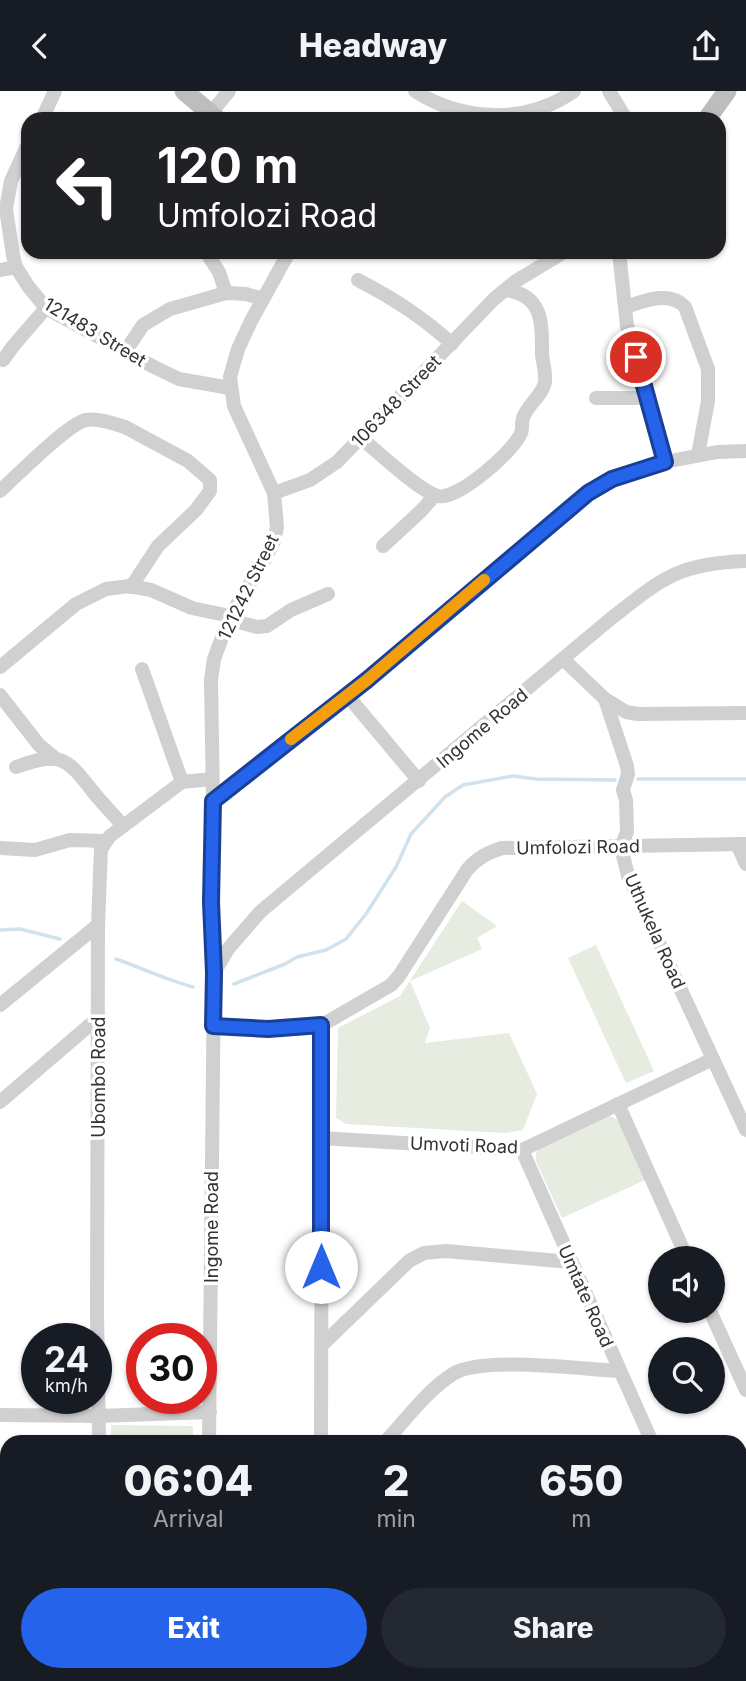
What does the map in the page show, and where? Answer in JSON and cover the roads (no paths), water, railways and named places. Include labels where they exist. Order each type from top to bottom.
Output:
[{"type":"main road","points":[[712,112],[727,91]]},
{"type":"street","points":[[45,112],[55,91]]},
{"type":"street","points":[[200,103],[229,91]]},
{"type":"street","points":[[415,91],[441,112]]},
{"type":"street","points":[[523,112],[543,106],[574,91]]},
{"type":"street","points":[[609,91],[622,112]]},
{"type":"street","name":"121483 Street","points":[[21,159],[11,181],[6,209],[9,242],[16,267],[46,307],[179,379],[230,388]]},
{"type":"street","points":[[211,259],[219,272],[226,293]]},
{"type":"street","name":"121242 Street","points":[[214,973],[211,680],[214,659],[230,616],[274,541],[277,527],[274,493],[234,406],[230,377],[238,349],[285,259]]},
{"type":"street","name":"106348 Street","points":[[274,493],[310,480],[337,462],[475,318],[506,290],[553,259]]},
{"type":"street","points":[[620,259],[631,339],[665,462]]},
{"type":"street","points":[[0,269],[16,267]]},
{"type":"street","points":[[358,280],[418,314],[452,344]]},
{"type":"street","points":[[362,438],[435,495],[455,492],[493,465],[522,432],[522,419],[545,383],[543,330],[538,312],[522,293],[506,290]]},
{"type":"street","points":[[125,352],[143,325],[160,313],[226,293],[246,294],[262,299]]},
{"type":"street","points":[[626,307],[667,297],[680,301],[685,307],[708,369],[708,401],[698,455]]},
{"type":"street","points":[[3,360],[46,307]]},
{"type":"street","points":[[596,398],[649,398]]},
{"type":"street","points":[[0,491],[79,422],[86,420],[113,423],[138,433],[188,461],[210,480],[210,491],[196,510],[158,546],[131,587]]},
{"type":"street","points":[[213,801],[346,695],[588,493],[612,479],[665,462],[698,455],[746,451]]},
{"type":"street","points":[[383,546],[435,495]]},
{"type":"street","name":"Ingome Road","points":[[211,1323],[214,973],[238,936],[260,912],[632,602],[677,572],[711,563],[746,561]]},
{"type":"street","points":[[0,667],[86,597],[106,589],[131,587],[164,594],[192,608],[230,616],[248,625],[267,626],[292,610],[328,594]]},
{"type":"street","name":"Uthukela Road","points":[[563,659],[605,699],[629,770],[623,790],[627,832],[621,847],[628,876],[746,1130]]},
{"type":"street","points":[[142,669],[182,782]]},
{"type":"street","points":[[0,695],[39,745],[56,759]]},
{"type":"street","points":[[346,695],[419,781]]},
{"type":"street","points":[[605,699],[626,712],[638,714],[746,713]]},
{"type":"street","points":[[16,768],[41,759],[56,759],[71,764],[123,826]]},
{"type":"street","points":[[0,848],[35,849],[70,840],[104,841],[182,782],[212,779]]},
{"type":"street","name":"Ubombo Road","points":[[99,1435],[98,925],[100,858],[104,841]]},
{"type":"street","points":[[741,844],[746,864]]},
{"type":"street","name":"Umfolozi Road","points":[[213,1026],[268,1029],[321,1025],[391,985],[467,870],[475,860],[487,853],[502,848],[741,844]]},
{"type":"street","points":[[0,1005],[98,925]]},
{"type":"street","points":[[212,929],[223,937],[238,936]]},
{"type":"street","points":[[0,1102],[99,1017]]},
{"type":"street","points":[[321,1025],[321,1435]]},
{"type":"street","name":"Umvoti Road","points":[[320,1138],[522,1150],[713,1059]]},
{"type":"street","points":[[618,1104],[682,1246]]},
{"type":"street","name":"Umtate Road","points":[[522,1150],[649,1435]]},
{"type":"street","points":[[322,1345],[405,1265],[424,1253],[446,1251],[570,1262]]},
{"type":"street","points":[[715,1323],[746,1390]]},
{"type":"street","points":[[392,1435],[443,1381],[468,1367],[496,1364],[618,1371]]},
{"type":"street","points":[[0,1415],[154,1414]]},
{"type":"street","name":"Ingome Road","points":[[209,1435],[210,1414]]},
{"type":"waterway","points":[[234,984],[297,957],[326,950],[346,939],[366,914],[396,867],[411,834],[445,797],[463,785],[513,776],[615,780]]},
{"type":"waterway","points":[[638,779],[746,779]]},
{"type":"waterway","points":[[0,930],[20,929],[60,939]]},
{"type":"waterway","points":[[116,959],[193,987]]}]
